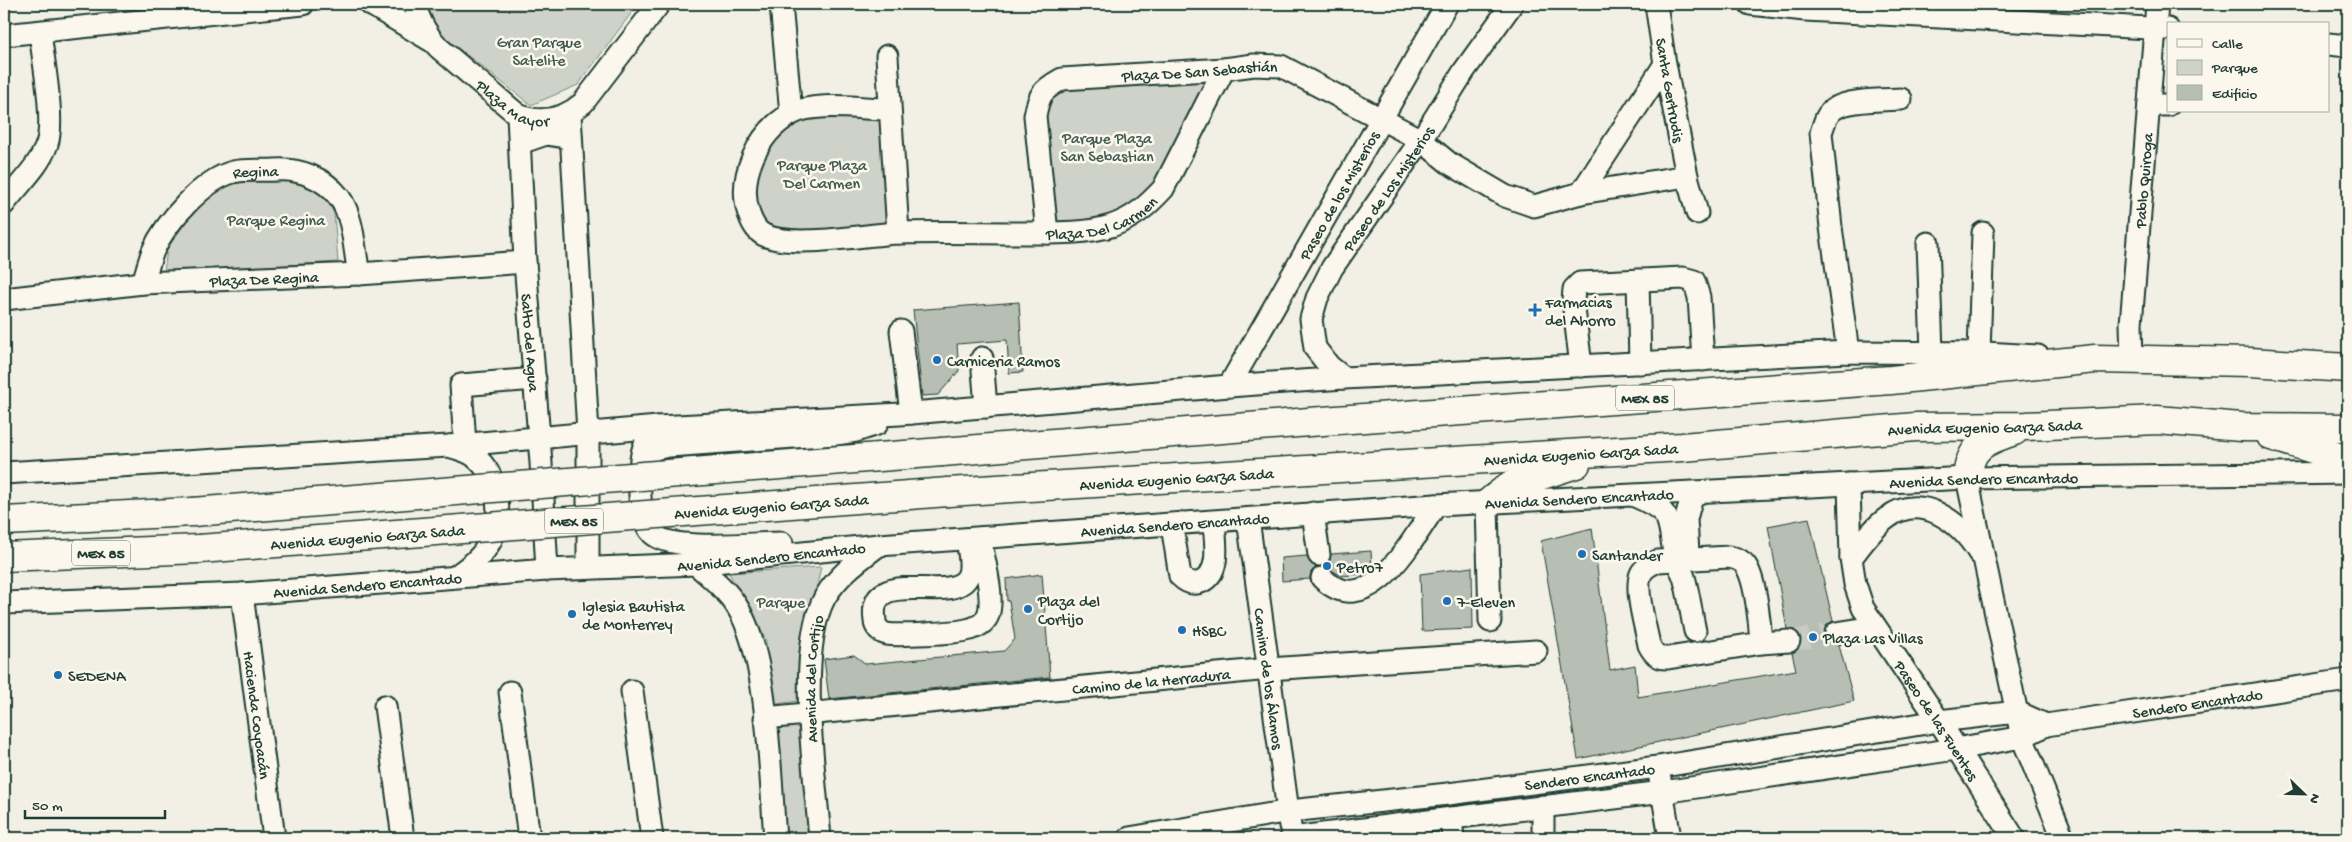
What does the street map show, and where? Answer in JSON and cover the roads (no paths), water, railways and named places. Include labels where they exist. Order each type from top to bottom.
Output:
[{"type":"highway","name":"MEX 85","points":[[4,521],[193,512],[1299,423],[1891,380],[2095,359],[2348,368]]},
{"type":"highway","name":"Avenida Eugenio Garza Sada","points":[[4,557],[199,549],[948,492],[1637,449],[1916,427],[2026,426],[2157,420],[2241,427],[2348,428]]},
{"type":"highway","points":[[1967,478],[1968,461],[1979,446],[2026,426]]},
{"type":"highway","points":[[2241,427],[2348,460]]},
{"type":"highway","points":[[1487,504],[1511,485],[1584,461],[1637,449]]},
{"type":"street","points":[[4,35],[302,4]]},
{"type":"street","points":[[370,4],[432,40]]},
{"type":"street","name":"Plaza Mayor","points":[[414,4],[422,24],[432,40],[518,115],[529,119],[543,120],[570,114],[583,103],[659,4]]},
{"type":"street","points":[[781,4],[791,114]]},
{"type":"street","name":"Paseo de los Misterios","points":[[1230,386],[1447,4]]},
{"type":"street","name":"Paseo de Los Misterios","points":[[1344,378],[1329,366],[1315,348],[1311,320],[1317,298],[1332,268],[1512,4]]},
{"type":"street","name":"Santa Gertrudis","points":[[1656,4],[1687,176],[1697,213]]},
{"type":"street","points":[[1750,4],[1805,10],[2162,28]]},
{"type":"street","name":"Pablo Quiroga","points":[[2132,359],[2131,324],[2159,105],[2162,28],[2157,4]]},
{"type":"street","points":[[5,201],[38,161],[47,144],[50,124],[40,32]]},
{"type":"street","points":[[2330,44],[2348,46]]},
{"type":"street","points":[[887,56],[898,233]]},
{"type":"street","points":[[1582,193],[1666,64]]},
{"type":"street","name":"Plaza De San Sebastián","points":[[1047,233],[1035,116],[1038,100],[1046,88],[1062,79],[1224,69],[1254,65],[1281,66],[1421,140],[1449,163],[1505,196],[1534,206],[1582,193]]},
{"type":"street","name":"Plaza Del Carmen","points":[[889,109],[812,108],[791,114],[772,130],[757,149],[745,178],[745,201],[753,224],[763,234],[782,240],[898,233],[1047,233],[1081,231],[1110,226],[1132,218],[1163,189],[1224,69]]},
{"type":"street","points":[[1848,352],[1831,227],[1821,133],[1826,118],[1834,109],[1846,104],[1901,99]]},
{"type":"street","points":[[570,114],[588,434],[588,568]]},
{"type":"street","name":"Salto del Agua","points":[[518,115],[525,262],[535,379],[547,570]]},
{"type":"street","points":[[520,143],[546,134],[571,138]]},
{"type":"street","name":"Regina","points":[[143,284],[154,250],[189,201],[213,181],[233,172],[281,170],[305,173],[323,182],[338,197],[347,212],[358,274]]},
{"type":"street","points":[[1582,193],[1687,176]]},
{"type":"street","points":[[1979,353],[1983,233]]},
{"type":"street","points":[[1928,243],[1932,352]]},
{"type":"street","name":"Plaza De Regina","points":[[4,299],[143,284],[358,274],[525,262]]},
{"type":"street","points":[[1581,366],[1572,301],[1574,289],[1580,283],[1638,280],[1683,278],[1694,281],[1699,297],[1703,360]]},
{"type":"street","points":[[1638,280],[1640,363]]},
{"type":"street","points":[[901,331],[905,414]]},
{"type":"street","points":[[4,473],[457,445],[539,436],[588,434],[658,427],[905,414],[1344,378],[1848,352],[1979,353],[2095,359]]},
{"type":"street","points":[[982,358],[986,407]]},
{"type":"street","points":[[457,445],[461,385],[535,379]]},
{"type":"street","points":[[641,460],[654,449],[669,446],[836,434],[856,431],[905,414]]},
{"type":"street","points":[[658,427],[644,444],[641,460],[641,506],[645,521],[653,534],[668,542],[687,545],[806,543],[880,545]]},
{"type":"street","points":[[456,576],[476,561],[488,546],[496,526],[498,502],[494,483],[483,464],[473,454],[457,445]]},
{"type":"street","name":"Avenida Sendero Encantado","points":[[7,609],[242,594],[547,570],[696,564],[880,545],[1436,505],[1487,504],[1967,478],[2348,473]]},
{"type":"street","points":[[1967,478],[2022,737],[2064,838]]},
{"type":"street","name":"Paseo de las Fuentes","points":[[1850,484],[1851,558],[1855,584],[1863,608],[1939,721],[2014,838]]},
{"type":"street","points":[[1683,565],[1686,519],[1692,496],[1699,493]]},
{"type":"street","points":[[1635,496],[1655,505],[1663,513],[1672,531],[1683,565],[1695,630]]},
{"type":"street","points":[[1487,504],[1490,621]]},
{"type":"street","points":[[1322,578],[1332,587],[1343,591],[1365,590],[1391,568],[1436,505]]},
{"type":"street","points":[[1851,558],[1887,517],[1902,509],[1919,508],[1935,512],[1953,522],[1968,535],[1986,564]]},
{"type":"street","points":[[1313,513],[1318,555]]},
{"type":"street","name":"Camino de los Álamos","points":[[1248,519],[1290,811],[1292,838]]},
{"type":"street","points":[[1172,525],[1180,576],[1185,582],[1196,584],[1210,578],[1215,569],[1214,522]]},
{"type":"street","points":[[973,538],[990,595],[990,610],[985,620],[966,630],[895,634],[880,631],[875,624],[874,610],[877,600],[882,593],[893,590],[956,586],[967,579],[973,538]]},
{"type":"street","name":"Avenida del Cortijo","points":[[820,838],[810,714],[810,650],[816,619],[825,598],[837,579],[880,545]]},
{"type":"street","points":[[1761,643],[1761,625],[1750,573],[1745,564],[1738,559],[1729,557],[1683,565],[1658,561],[1648,566],[1641,573],[1638,588],[1649,645],[1653,653],[1664,658],[1761,643],[1789,641]]},
{"type":"street","points":[[696,564],[720,585],[737,606],[749,632],[758,665],[765,718],[775,838]]},
{"type":"street","name":"Hacienda Coyoacán","points":[[242,594],[274,838]]},
{"type":"street","points":[[1836,633],[1874,627]]},
{"type":"street","name":"Camino de la Herradura","points":[[765,718],[1269,669],[1536,651]]},
{"type":"street","name":"Sendero Encantado","points":[[1292,838],[1452,828],[1543,806],[1663,792],[1956,749],[2022,737],[2046,725],[2348,680]]},
{"type":"street","points":[[632,691],[652,838]]},
{"type":"street","points":[[510,692],[528,838]]},
{"type":"street","points":[[385,706],[403,838]]},
{"type":"street","points":[[2016,712],[2046,725]]},
{"type":"street","name":"Sendero Encantado","points":[[1129,838],[1290,811],[1448,794],[1658,767],[1939,721],[2016,712]]},
{"type":"street","points":[[1658,767],[1670,838]]},
{"type":"street","points":[[1543,806],[1543,838]]},
{"type":"tunnel","points":[[1789,641],[1836,633]]},
{"type":"place","name":"Farmacias del Ahorro","points":[[1535,310]]},
{"type":"place","name":"Carniceria Ramos","points":[[937,360]]},
{"type":"place","name":"Santander","points":[[1582,554]]},
{"type":"place","name":"Petro7","points":[[1327,566]]},
{"type":"place","name":"7-Eleven","points":[[1447,601]]},
{"type":"place","name":"Plaza del Cortijo","points":[[1028,609]]},
{"type":"place","name":"Iglesia Bautista de Monterrey","points":[[572,614]]},
{"type":"place","name":"HSBC","points":[[1182,630]]},
{"type":"place","name":"Plaza Las Villas","points":[[1813,637]]},
{"type":"place","name":"SEDENA","points":[[58,675]]},
{"type":"park label","name":"Gran Parque Satelite","points":[[539,50]]},
{"type":"park label","name":"Parque Plaza San Sebastian","points":[[1107,146]]},
{"type":"park label","name":"Parque Plaza Del Carmen","points":[[822,173]]},
{"type":"park label","name":"Parque Regina","points":[[276,219]]},
{"type":"park label","name":"Parque","points":[[781,601]]}]
